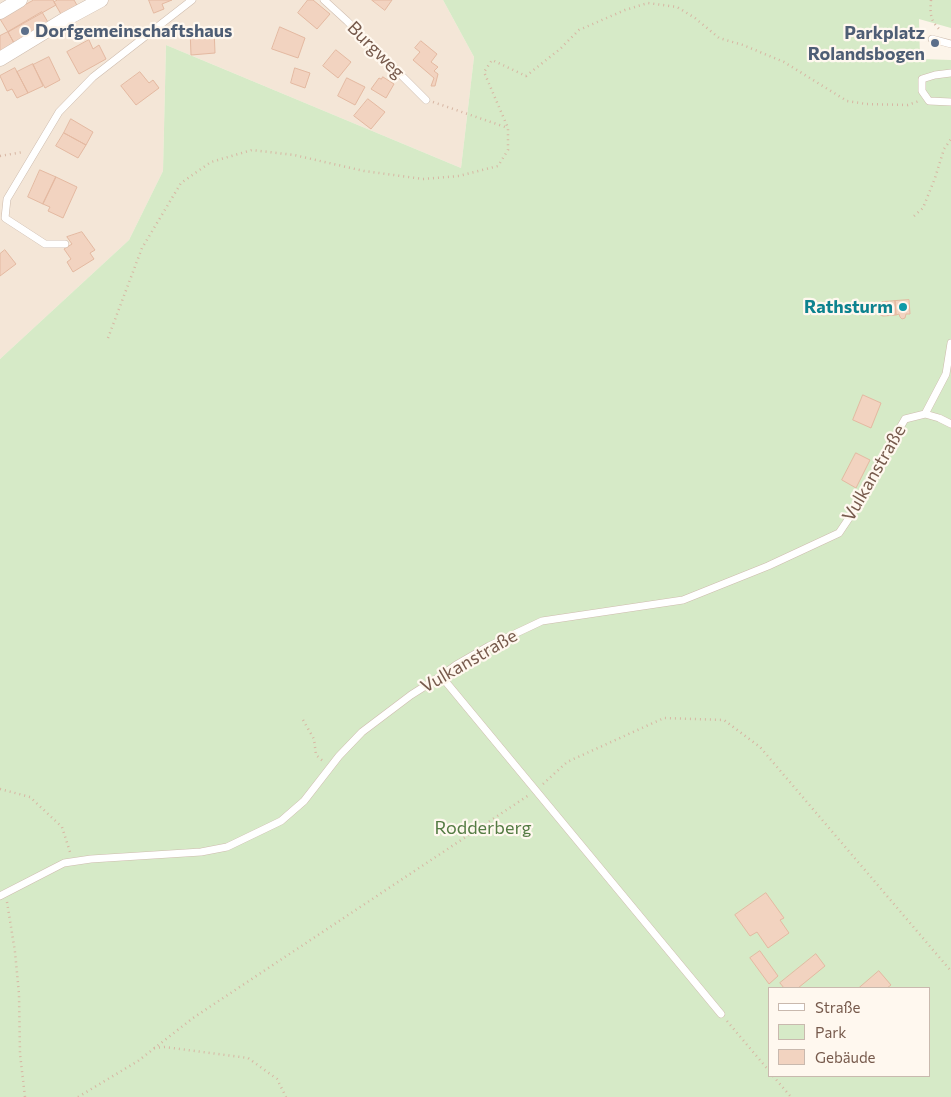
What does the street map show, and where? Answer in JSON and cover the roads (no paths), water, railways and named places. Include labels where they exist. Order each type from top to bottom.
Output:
[{"type":"street","points":[[0,12],[20,0]]},
{"type":"street","points":[[0,59],[101,0]]},
{"type":"lane","points":[[65,244],[45,244],[6,218],[7,199],[60,112],[93,77],[192,0]]},
{"type":"lane","name":"Burgweg","points":[[324,0],[426,100]]},
{"type":"lane","points":[[932,39],[951,44]]},
{"type":"lane","points":[[951,73],[922,79],[922,91],[929,101],[951,102]]},
{"type":"lane","points":[[926,414],[946,374],[951,343]]},
{"type":"lane","name":"Vulkanstraße","points":[[0,895],[64,863],[91,859],[201,852],[227,847],[281,821],[304,801],[339,756],[362,732],[411,695],[456,665],[542,621],[683,600],[768,566],[839,533],[866,494],[886,452],[905,419],[926,414],[951,424]]},
{"type":"lane","points":[[442,676],[721,1014]]},
{"type":"place","name":"Dorfgemeinschaftshaus","points":[[25,31]]},
{"type":"place","name":"Parkplatz Rolandsbogen","points":[[935,43]]},
{"type":"place","name":"Rathsturm","points":[[903,307]]},
{"type":"park label","name":"Rodderberg","points":[[483,828]]}]
